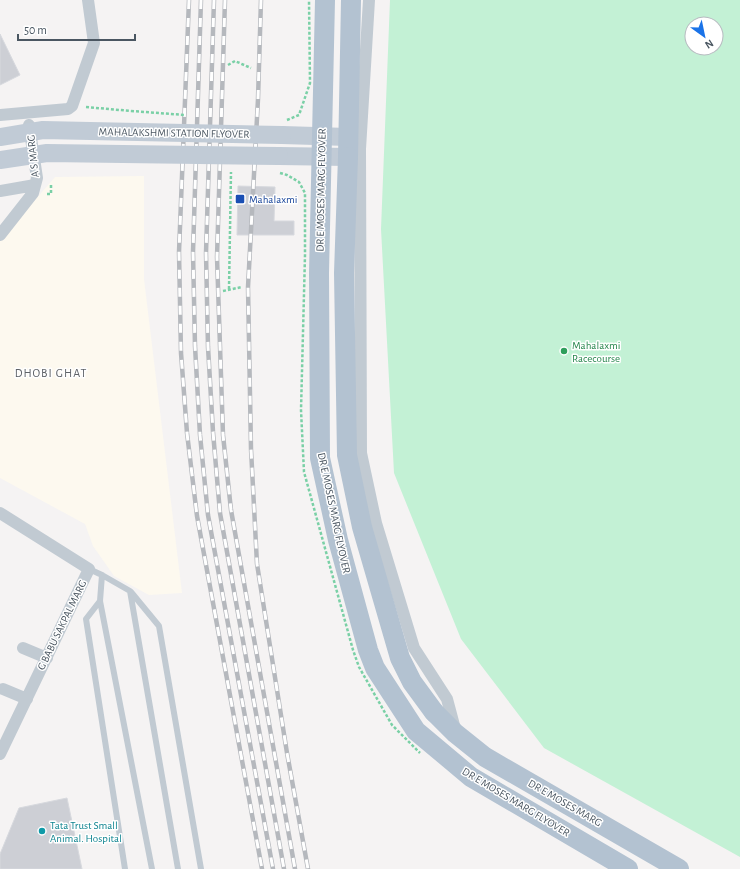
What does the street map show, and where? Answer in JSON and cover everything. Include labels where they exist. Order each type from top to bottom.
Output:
[{"type":"main road","name":"DR E MOSES MARG FLYOVER","points":[[325,0],[319,273],[320,458],[343,561],[368,650],[375,668],[416,731],[471,777],[628,869]]},
{"type":"main road","points":[[351,0],[344,273],[347,455],[362,527],[400,658],[412,682],[434,712],[455,732]]},
{"type":"main road","name":"MAHALAKSHMI STATION FLYOVER","points":[[0,137],[43,130],[348,137]]},
{"type":"main road","name":"MAHALAKSHMI STATION FLYOVER","points":[[0,160],[47,153],[348,157]]},
{"type":"main road","name":"DR E MOSES MARG","points":[[455,732],[485,757],[679,869]]},
{"type":"street","points":[[0,115],[28,114],[68,109],[72,106],[94,43],[88,0]]},
{"type":"street","points":[[369,0],[360,149],[361,452],[376,523],[414,648],[447,699],[455,732]]},
{"type":"street","name":"A S MARG","points":[[0,235],[33,193],[35,185],[36,178],[28,114]]},
{"type":"street","points":[[0,191],[35,185]]},
{"type":"street","name":"G BABU SAKPAL MARG","points":[[0,514],[89,569],[26,699],[5,733],[0,754]]},
{"type":"street","points":[[23,648],[46,658]]},
{"type":"street","points":[[3,689],[26,699]]},
{"type":"lane","points":[[89,569],[130,591],[160,626],[201,869]]},
{"type":"lane","points":[[102,575],[100,601],[152,869]]},
{"type":"lane","points":[[130,591],[178,869]]},
{"type":"lane","points":[[100,601],[86,618],[125,869]]},
{"type":"path","points":[[282,122],[299,115],[310,83],[309,0]]},
{"type":"path","points":[[228,65],[235,61],[251,68]]},
{"type":"path","points":[[103,108],[187,115]]},
{"type":"path","points":[[229,289],[231,172]]},
{"type":"path","points":[[278,173],[287,175],[299,182],[305,193],[301,410],[304,472],[359,667],[392,725],[420,753]]},
{"type":"path","points":[[222,291],[242,286]]},
{"type":"shaded area","name":"DHOBI GHAT","points":[[144,176],[144,279],[182,593],[149,595],[114,576],[93,546],[85,524],[0,478],[0,240],[55,177]]},
{"type":"green space","name":"Mahalaxmi Racecourse","points":[[390,0],[740,0],[740,857],[544,748],[461,639],[394,473],[381,229]]},
{"type":"building","points":[[0,34],[20,75],[0,85]]},
{"type":"building","points":[[238,186],[275,187],[274,221],[294,221],[294,235],[237,235]]},
{"type":"building","name":"Tata Trust Small Animal. Hospital","points":[[67,798],[82,869],[0,869],[0,854],[19,808]]},
{"type":"railway","points":[[189,0],[179,252],[181,353],[187,433],[197,516],[262,869]]},
{"type":"railway","points":[[201,0],[193,252],[195,346],[200,435],[208,515],[273,869]]},
{"type":"railway","points":[[214,0],[206,253],[208,347],[213,432],[220,513],[284,869]]},
{"type":"railway","points":[[225,0],[217,257],[223,435],[231,510],[295,869]]},
{"type":"railway","points":[[261,0],[258,99],[248,287],[251,449],[257,564],[287,753],[308,869]]},
{"type":"place","name":"Mahalaxmi","points":[[240,199]]},
{"type":"place","name":"Mahalaxmi Racecourse","points":[[564,351]]},
{"type":"place","name":"Tata Trust Small Animal. Hospital","points":[[42,831]]},
{"type":"district","name":"DHOBI GHAT","points":[[51,373]]}]
